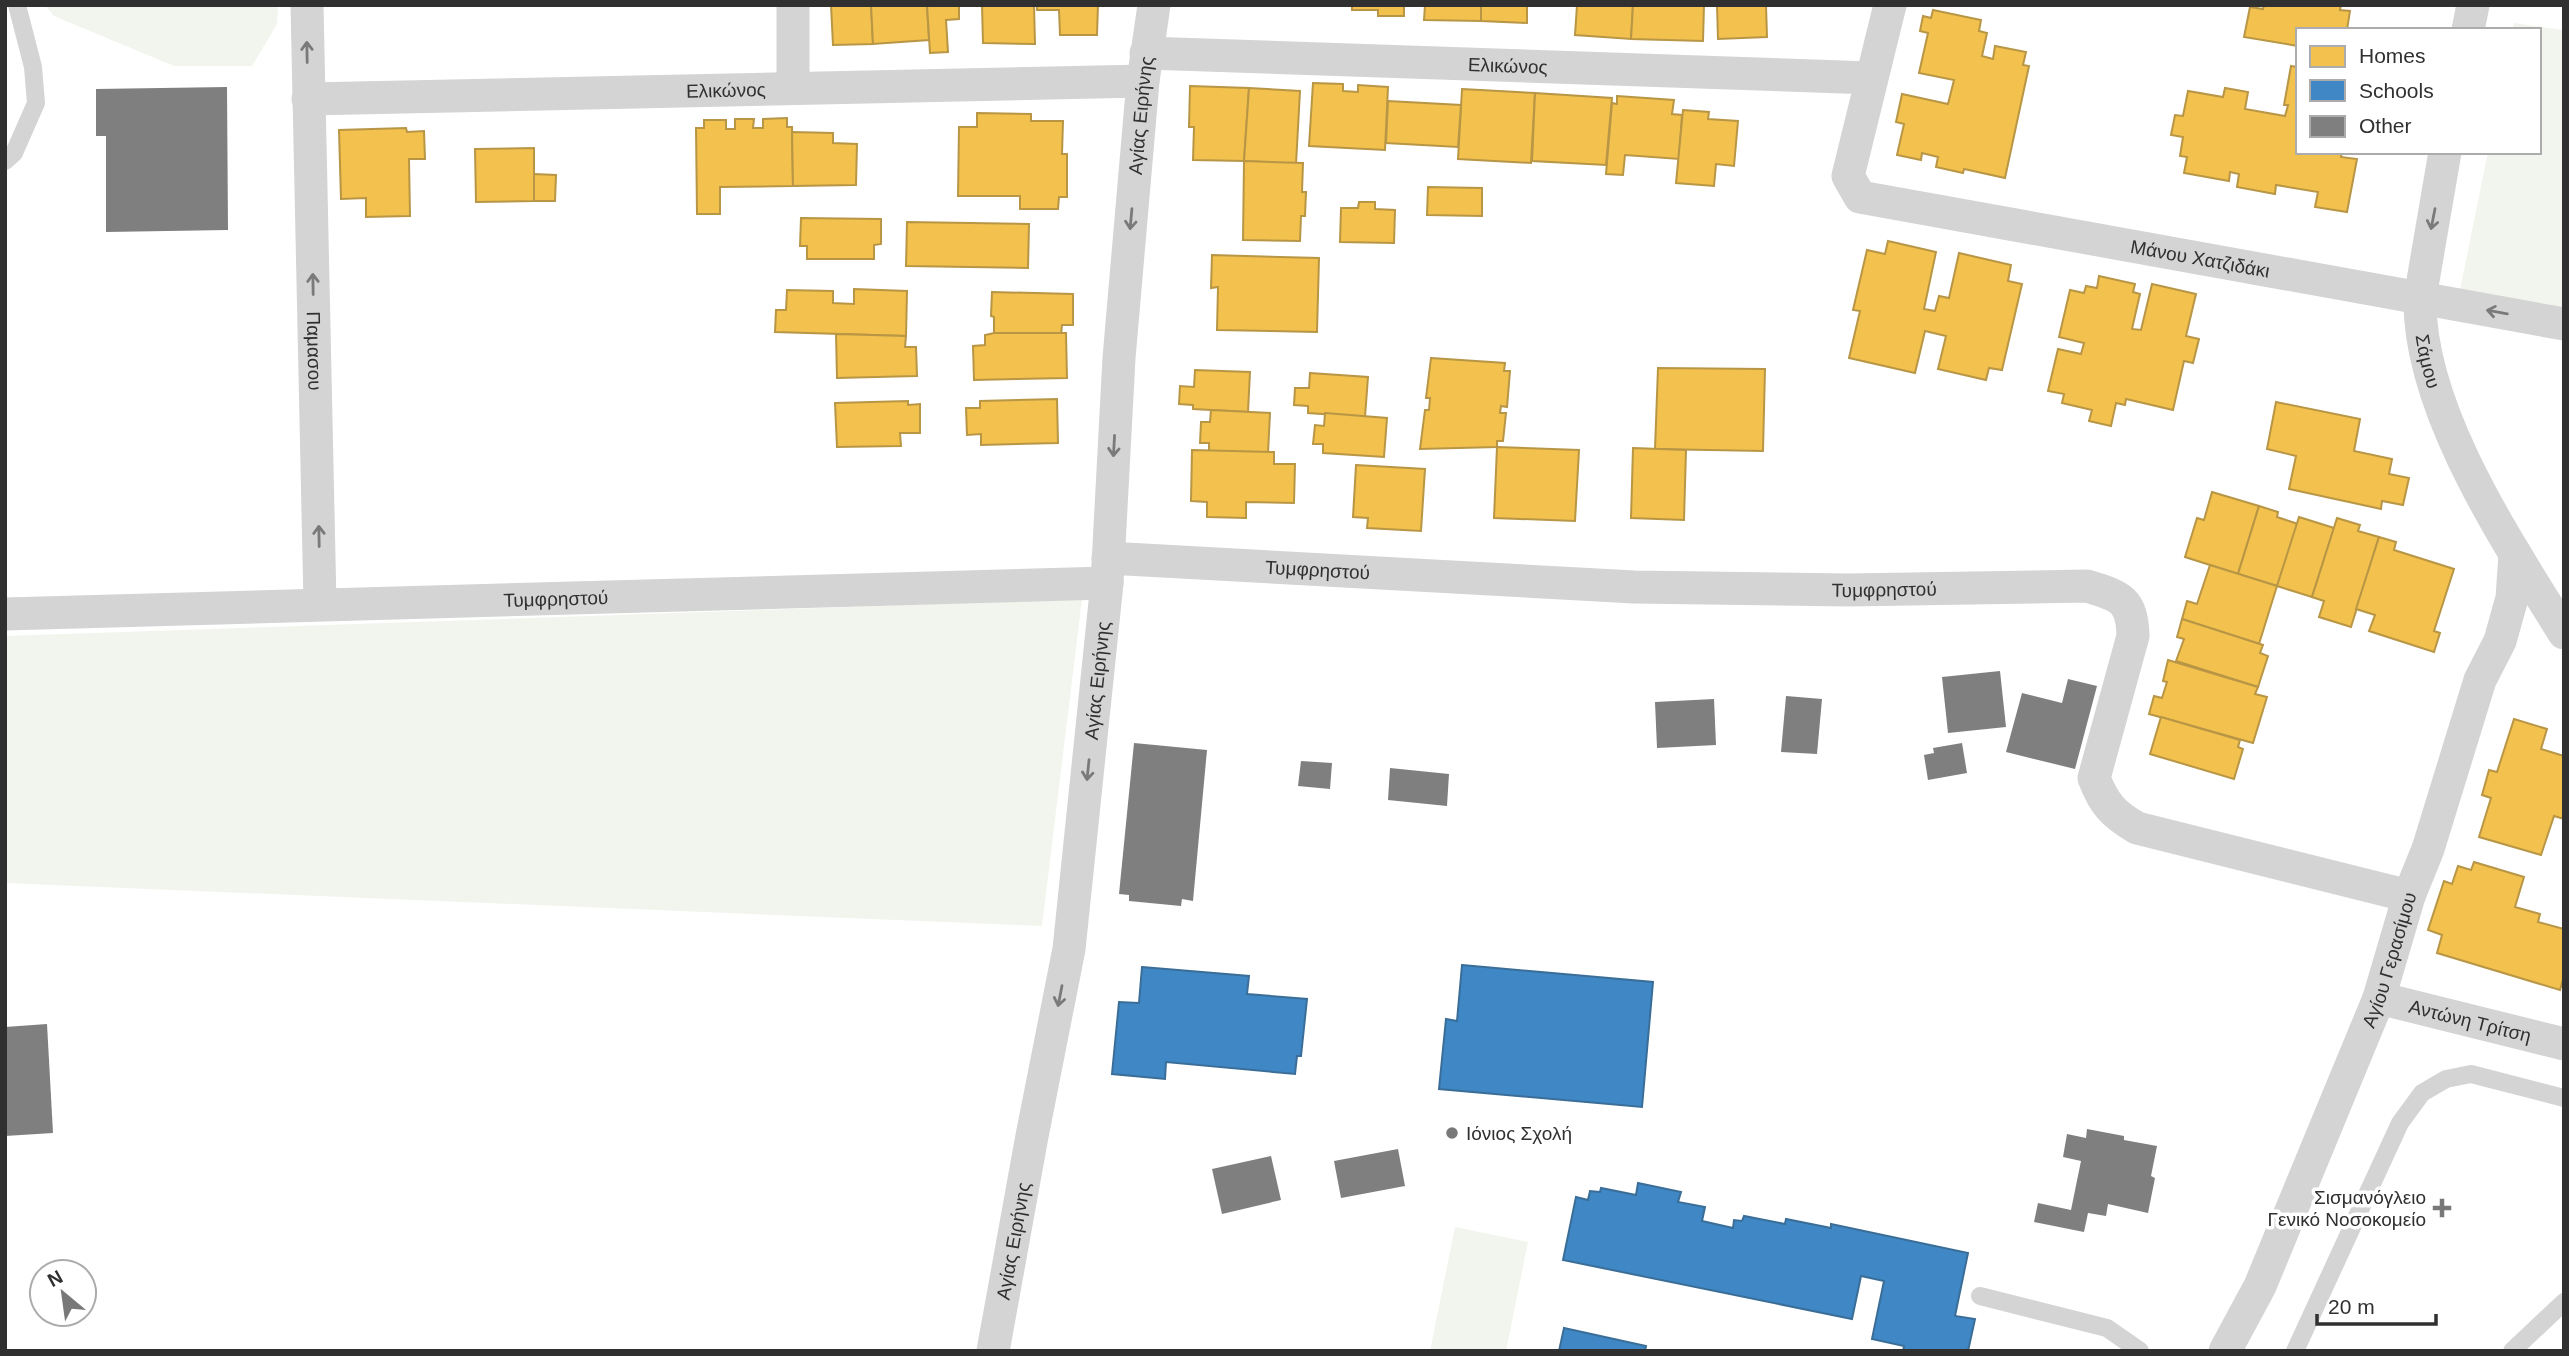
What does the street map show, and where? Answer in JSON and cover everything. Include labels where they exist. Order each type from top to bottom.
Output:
[{"type":"street","name":"Παμασου","points":[[307,5],[320,604]]},
{"type":"street","points":[[793,5],[793,89]]},
{"type":"street","name":"Αγίας Ειρήνης","points":[[993,1351],[1069,949],[1107,570],[1119,358],[1144,67],[1154,5]]},
{"type":"street","points":[[1871,78],[1890,5]]},
{"type":"street","points":[[2468,28],[2473,5]]},
{"type":"street","name":"Ελικώνος","points":[[308,99],[793,89],[1144,67],[1871,78]]},
{"type":"street","name":"Μάνου Χατζιδάκι","points":[[1871,78],[1848,176],[1860,197],[2564,324]]},
{"type":"street","name":"Σάμου","points":[[2445,154],[2420,298],[2419,321],[2425,350],[2447,422],[2465,461],[2515,554],[2564,633]]},
{"type":"street","name":"Αγίου Γερασίμου","points":[[2225,1351],[2260,1286],[2379,998],[2409,896],[2428,849],[2480,680],[2500,641],[2512,598],[2515,554]]},
{"type":"street","name":"Τυμφρηστού","points":[[5,614],[320,604],[1107,570],[1634,587],[1848,590],[2087,586],[2111,593],[2126,603],[2133,617],[2133,636],[2094,778],[2101,795],[2116,816],[2137,828],[2409,896]]},
{"type":"street","name":"Αντώνη Τρίτση","points":[[2379,998],[2564,1044]]},
{"type":"lane","points":[[5,161],[14,153],[36,103],[33,67],[16,5]]},
{"type":"lane","points":[[2295,1351],[2400,1123],[2422,1093],[2446,1079],[2471,1074],[2564,1098]]},
{"type":"lane","points":[[1980,1296],[2107,1328],[2140,1351]]},
{"type":"lane","points":[[2512,1351],[2564,1302]]},
{"type":"shaded area","points":[[45,5],[278,5],[277,24],[252,66],[174,66],[54,16]]},
{"type":"shaded area","points":[[2514,23],[2564,30],[2564,313],[2459,295],[2488,154],[2541,154],[2541,28],[2513,28]]},
{"type":"shaded area","points":[[1082,599],[1042,926],[5,883],[5,636]]},
{"type":"shaded area","points":[[1455,1227],[1528,1242],[1506,1351],[1430,1351]]},
{"type":"building: Homes","points":[[831,5],[871,5],[873,44],[833,45]]},
{"type":"building: Homes","points":[[871,5],[927,5],[929,40],[873,44]]},
{"type":"building: Homes","points":[[927,5],[959,5],[959,19],[946,20],[948,52],[930,53]]},
{"type":"building: Homes","points":[[982,5],[1034,5],[1035,44],[983,43]]},
{"type":"building: Homes","points":[[1037,5],[1098,5],[1097,35],[1060,35],[1059,10],[1037,10]]},
{"type":"building: Homes","points":[[1352,5],[1404,5],[1404,16],[1378,16],[1378,10],[1352,10]]},
{"type":"building: Homes","points":[[1425,5],[1481,5],[1481,21],[1424,20]]},
{"type":"building: Homes","points":[[1481,5],[1527,5],[1527,23],[1481,21]]},
{"type":"building: Homes","points":[[1577,5],[1633,5],[1631,39],[1575,35]]},
{"type":"building: Homes","points":[[1633,5],[1704,5],[1703,41],[1631,39]]},
{"type":"building: Homes","points":[[1717,5],[1766,5],[1767,37],[1718,39]]},
{"type":"building: Homes","points":[[2264,5],[2341,5],[2340,10],[2350,11],[2347,28],[2296,28],[2296,46],[2244,37],[2250,7],[2263,9]]},
{"type":"building: Homes","points":[[1933,10],[1981,20],[1979,31],[1987,33],[1982,56],[1993,59],[1995,46],[2026,52],[2023,65],[2029,66],[2005,178],[1964,169],[1963,173],[1936,167],[1938,157],[1922,153],[1921,160],[1897,155],[1904,124],[1896,122],[1902,94],[1948,104],[1954,80],[1919,73],[1928,33],[1920,31],[1923,16],[1931,18]]},
{"type":"building: Homes","points":[[2291,66],[2296,67],[2296,154],[2342,154],[2341,157],[2357,159],[2347,212],[2315,207],[2318,192],[2276,185],[2275,194],[2237,187],[2239,174],[2230,172],[2229,181],[2184,173],[2187,157],[2180,156],[2183,137],[2171,135],[2175,115],[2183,116],[2188,91],[2223,97],[2225,88],[2248,92],[2245,109],[2285,116],[2288,105],[2284,105]]},
{"type":"building: Homes","points":[[1313,83],[1343,84],[1343,91],[1358,92],[1358,85],[1388,87],[1385,150],[1309,146]]},
{"type":"building: Homes","points":[[1190,86],[1249,88],[1244,161],[1193,160],[1194,127],[1189,127]]},
{"type":"building: Homes","points":[[1249,88],[1300,91],[1296,164],[1244,161]]},
{"type":"building: Homes","points":[[1462,89],[1535,93],[1531,163],[1458,159]]},
{"type":"building: Homes","points":[[1535,93],[1612,98],[1606,165],[1532,161]]},
{"type":"building: Homes","points":[[1617,96],[1674,100],[1672,114],[1682,115],[1679,159],[1625,155],[1623,175],[1606,174],[1612,103],[1617,104]]},
{"type":"building: Homes","points":[[1388,101],[1461,105],[1458,147],[1386,143]]},
{"type":"building: Homes","points":[[1683,110],[1709,112],[1708,119],[1738,121],[1734,166],[1716,164],[1714,186],[1676,183]]},
{"type":"building: Homes","points":[[977,113],[1031,114],[1031,121],[1063,121],[1062,154],[1067,154],[1067,197],[1059,197],[1058,209],[1020,209],[1020,196],[958,196],[959,127],[977,127]]},
{"type":"building: Homes","points":[[787,118],[787,127],[792,127],[793,186],[720,187],[720,214],[697,214],[696,128],[704,128],[704,120],[726,120],[726,129],[735,129],[735,119],[754,119],[753,128],[763,128],[763,119]]},
{"type":"building: Homes","points":[[406,128],[407,132],[424,131],[425,159],[409,159],[410,216],[366,217],[366,198],[341,199],[339,130]]},
{"type":"building: Homes","points":[[792,132],[833,133],[833,143],[857,144],[856,185],[793,186]]},
{"type":"building: Homes","points":[[534,148],[534,201],[476,202],[475,149]]},
{"type":"building: Homes","points":[[1244,161],[1303,163],[1302,192],[1306,192],[1300,241],[1243,240]]},
{"type":"building: Homes","points":[[534,174],[556,175],[555,201],[534,201]]},
{"type":"building: Homes","points":[[1428,187],[1482,188],[1482,216],[1427,215]]},
{"type":"building: Homes","points":[[1359,202],[1375,202],[1375,209],[1395,210],[1394,243],[1340,242],[1341,208],[1358,208]]},
{"type":"building: Homes","points":[[801,218],[881,219],[881,244],[874,245],[874,259],[807,259],[807,246],[800,246]]},
{"type":"building: Homes","points":[[907,222],[1029,224],[1028,268],[906,266]]},
{"type":"building: Homes","points":[[1888,241],[1936,252],[1924,309],[1935,311],[1939,296],[1949,298],[1959,253],[2011,265],[2008,281],[2022,284],[2002,370],[1989,368],[1986,380],[1938,369],[1946,336],[1925,331],[1915,373],[1849,358],[1860,311],[1853,310],[1867,250],[1885,254]]},
{"type":"building: Homes","points":[[1212,255],[1319,258],[1317,332],[1217,330],[1218,287],[1211,288]]},
{"type":"building: Homes","points":[[2099,276],[2135,284],[2133,292],[2140,294],[2132,329],[2141,330],[2152,284],[2196,294],[2186,336],[2199,339],[2193,363],[2184,361],[2173,410],[2126,399],[2125,405],[2116,403],[2111,426],[2089,421],[2092,410],[2062,403],[2064,394],[2048,391],[2058,349],[2081,354],[2084,343],[2059,337],[2070,290],[2084,293],[2086,286],[2097,288]]},
{"type":"building: Homes","points":[[854,289],[907,291],[906,336],[775,332],[776,310],[786,310],[787,290],[833,291],[833,303],[854,304]]},
{"type":"building: Homes","points":[[992,292],[1073,294],[1073,325],[1062,325],[1061,335],[994,333],[994,317],[991,316]]},
{"type":"building: Homes","points":[[1066,333],[1067,378],[974,380],[973,346],[985,345],[985,335]]},
{"type":"building: Homes","points":[[836,334],[906,336],[905,347],[916,347],[917,376],[837,378]]},
{"type":"building: Homes","points":[[1431,358],[1505,363],[1504,371],[1510,371],[1507,407],[1501,406],[1500,413],[1506,413],[1503,441],[1497,441],[1497,447],[1420,449],[1425,410],[1429,410],[1430,398],[1426,398]]},
{"type":"building: Homes","points":[[1658,368],[1765,369],[1763,451],[1655,449]]},
{"type":"building: Homes","points":[[1195,370],[1250,372],[1248,412],[1193,409],[1193,405],[1179,404],[1180,386],[1194,387]]},
{"type":"building: Homes","points":[[1310,373],[1368,377],[1365,417],[1308,413],[1308,406],[1294,405],[1295,388],[1309,388]]},
{"type":"building: Homes","points":[[1057,399],[1058,443],[981,445],[981,434],[967,435],[966,408],[980,408],[980,401]]},
{"type":"building: Homes","points":[[908,401],[908,405],[920,404],[920,433],[900,433],[901,446],[837,447],[835,403]]},
{"type":"building: Homes","points":[[2276,402],[2360,419],[2354,451],[2392,459],[2389,474],[2409,478],[2403,505],[2382,501],[2381,509],[2289,489],[2296,456],[2267,449]]},
{"type":"building: Homes","points":[[1211,410],[1270,413],[1268,453],[1209,451],[1209,443],[1200,443],[1201,422],[1210,422]]},
{"type":"building: Homes","points":[[1325,413],[1387,418],[1384,457],[1323,453],[1323,444],[1313,444],[1315,425],[1324,426]]},
{"type":"building: Homes","points":[[1497,447],[1579,450],[1575,521],[1494,518]]},
{"type":"building: Homes","points":[[1633,448],[1686,450],[1684,520],[1631,518]]},
{"type":"building: Homes","points":[[1192,450],[1274,452],[1274,464],[1295,464],[1294,503],[1246,502],[1246,518],[1207,517],[1207,502],[1191,501]]},
{"type":"building: Homes","points":[[1356,465],[1425,469],[1421,531],[1367,528],[1368,518],[1353,517]]},
{"type":"building: Homes","points":[[2212,492],[2259,506],[2238,574],[2185,557],[2197,518],[2204,520]]},
{"type":"building: Homes","points":[[2259,506],[2278,512],[2277,517],[2298,524],[2277,586],[2238,574]]},
{"type":"building: Homes","points":[[2299,517],[2334,528],[2312,597],[2277,586]]},
{"type":"building: Homes","points":[[2337,518],[2360,525],[2358,531],[2379,537],[2351,627],[2319,617],[2324,601],[2312,597]]},
{"type":"building: Homes","points":[[2379,537],[2396,542],[2394,550],[2454,569],[2434,631],[2440,633],[2434,652],[2369,631],[2375,615],[2356,609]]},
{"type":"building: Homes","points":[[2210,565],[2277,586],[2259,644],[2182,619],[2187,601],[2197,604]]},
{"type":"building: Homes","points":[[2182,619],[2263,645],[2260,653],[2268,656],[2258,687],[2176,661],[2184,639],[2177,637]]},
{"type":"building: Homes","points":[[2168,660],[2258,687],[2255,694],[2267,697],[2253,743],[2149,714],[2154,696],[2162,698],[2167,682],[2163,681]]},
{"type":"building: Homes","points":[[2161,717],[2240,740],[2238,747],[2243,749],[2234,779],[2150,754]]},
{"type":"building: Homes","points":[[2514,719],[2547,729],[2541,749],[2564,756],[2564,819],[2554,816],[2541,855],[2479,837],[2491,798],[2482,795],[2489,770],[2497,772]]},
{"type":"building: Homes","points":[[2474,862],[2524,877],[2515,907],[2540,914],[2538,922],[2564,929],[2564,976],[2560,990],[2437,953],[2442,935],[2428,930],[2444,881],[2452,884],[2458,866],[2471,870]]},
{"type":"building: Schools","points":[[1462,965],[1653,982],[1642,1107],[1439,1089],[1446,1019],[1457,1021]]},
{"type":"building: Schools","points":[[1142,967],[1249,976],[1247,994],[1307,999],[1301,1056],[1297,1056],[1295,1074],[1166,1062],[1165,1079],[1112,1074],[1119,1002],[1139,1003]]},
{"type":"building: Schools","points":[[1638,1183],[1681,1192],[1678,1202],[1705,1207],[1702,1221],[1733,1228],[1734,1220],[1742,1221],[1744,1216],[1785,1224],[1786,1219],[1831,1228],[1831,1224],[1968,1253],[1955,1316],[1975,1319],[1968,1351],[1903,1351],[1904,1346],[1872,1339],[1884,1281],[1861,1276],[1852,1319],[1563,1260],[1576,1197],[1588,1200],[1590,1191],[1600,1192],[1601,1188],[1636,1195]]},
{"type":"building: Schools","points":[[1564,1328],[1646,1346],[1645,1351],[1559,1351]]},
{"type":"building: Other","points":[[227,87],[228,230],[106,232],[106,136],[96,136],[96,89]]},
{"type":"building: Other","points":[[2000,671],[2006,727],[1948,733],[1942,677]]},
{"type":"building: Other","points":[[2068,679],[2097,686],[2075,769],[2006,752],[2022,693],[2062,703]]},
{"type":"building: Other","points":[[1786,696],[1822,699],[1817,754],[1781,752]]},
{"type":"building: Other","points":[[1714,699],[1716,745],[1657,748],[1655,702]]},
{"type":"building: Other","points":[[1134,743],[1207,750],[1193,901],[1182,899],[1181,906],[1129,901],[1129,895],[1119,894]]},
{"type":"building: Other","points":[[1962,743],[1967,773],[1928,780],[1924,755],[1934,753],[1933,748]]},
{"type":"building: Other","points":[[1301,761],[1332,763],[1330,789],[1298,786]]},
{"type":"building: Other","points":[[1390,768],[1449,774],[1447,806],[1388,800]]},
{"type":"building: Other","points":[[47,1024],[53,1133],[5,1136],[5,1027]]},
{"type":"building: Other","points":[[2087,1129],[2157,1146],[2151,1176],[2155,1178],[2148,1213],[2108,1204],[2106,1216],[2088,1213],[2084,1232],[2034,1222],[2038,1203],[2071,1210],[2081,1161],[2063,1157],[2067,1134],[2086,1138]]},
{"type":"building: Other","points":[[1398,1149],[1405,1186],[1341,1198],[1334,1161]]},
{"type":"building: Other","points":[[1271,1156],[1281,1200],[1222,1214],[1212,1169]]},
{"type":"place","name":"Ιόνιος Σχολή","points":[[1452,1133]]},
{"type":"place","name":"Σισμανόγλειο Γενικό Νοσοκομείο","points":[[2442,1208]]}]
